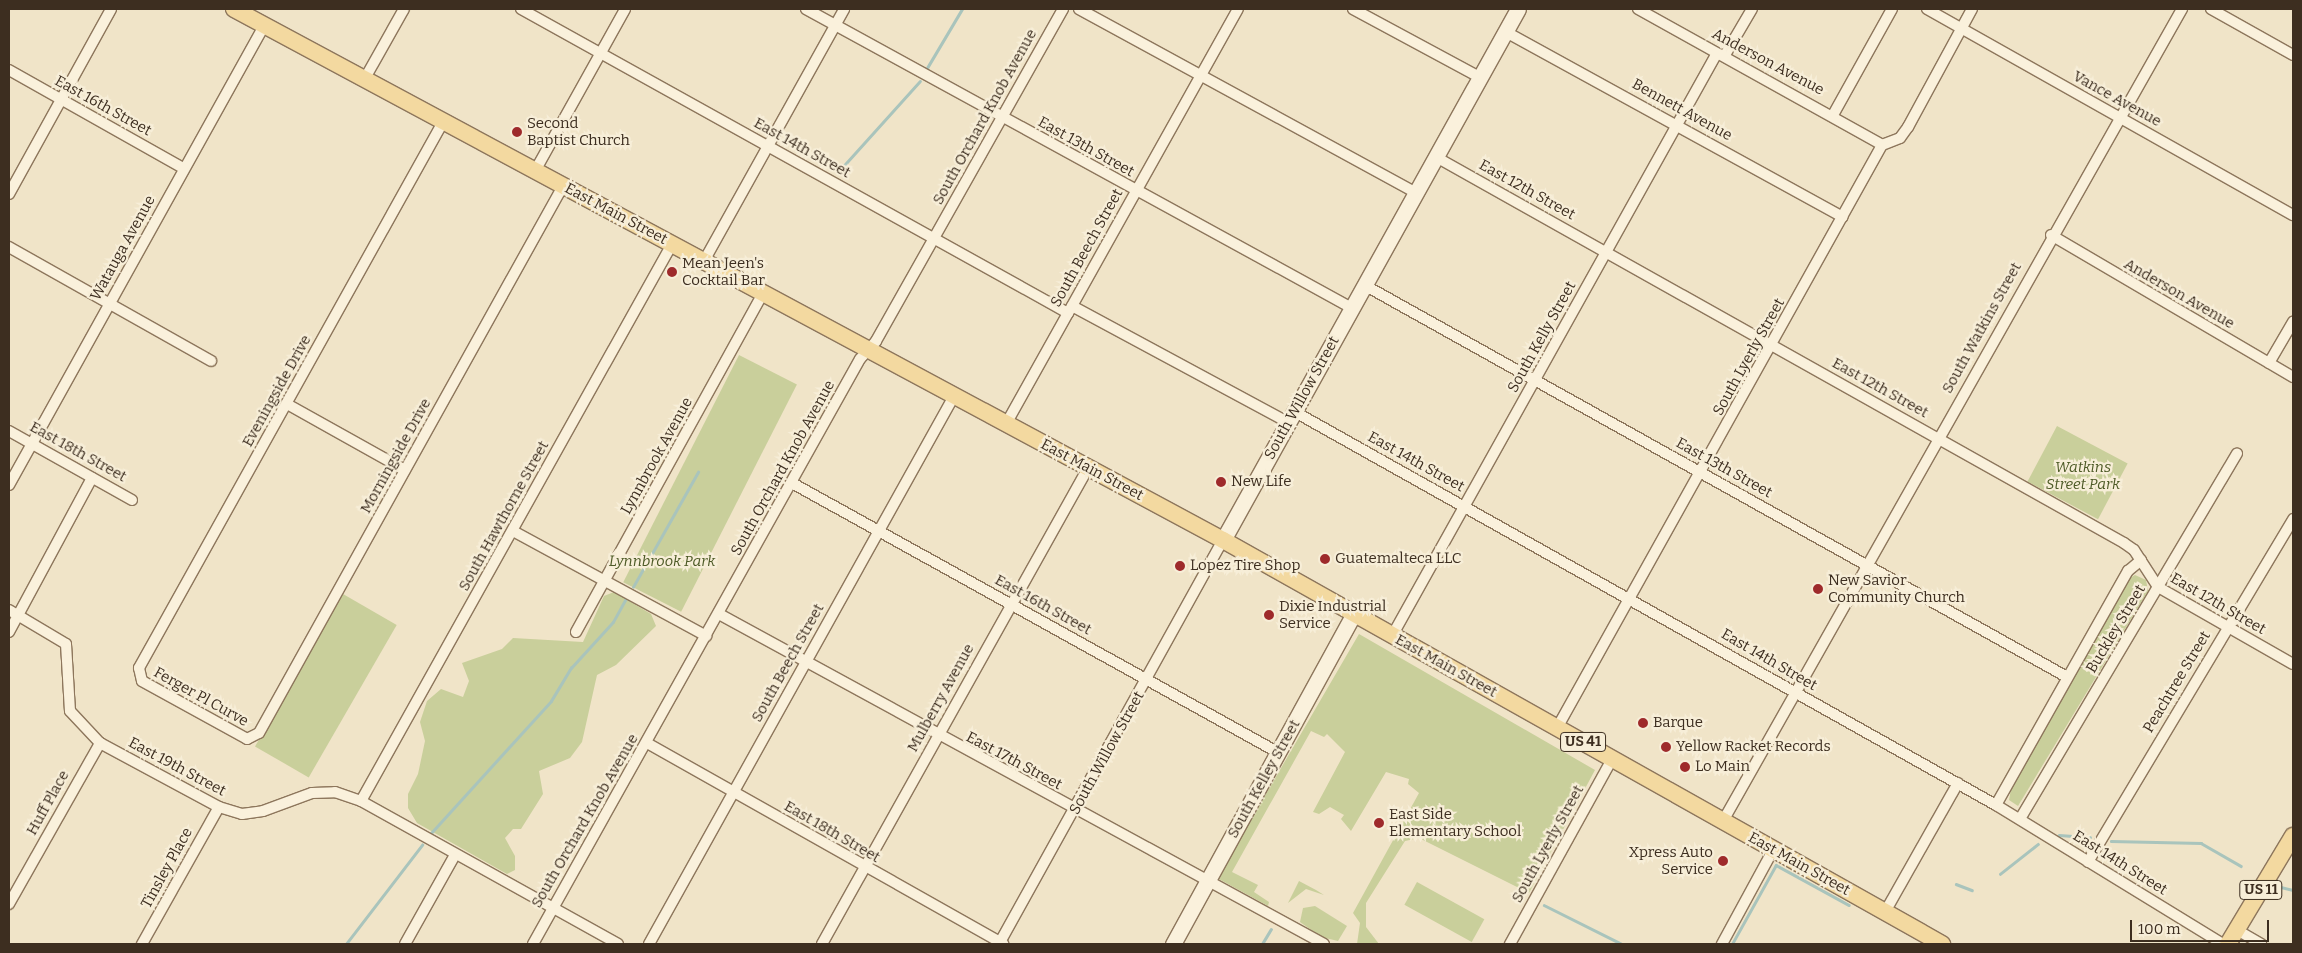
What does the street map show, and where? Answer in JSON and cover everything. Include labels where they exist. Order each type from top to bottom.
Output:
[{"type":"main road","name":"East Main Street","points":[[234,9],[1223,540],[1942,944]]},
{"type":"main road","name":"South Willow Street","points":[[1223,540],[1366,286],[1518,9]]},
{"type":"main road","name":"South Kelley Street","points":[[1173,944],[1354,614]]},
{"type":"main road","name":"US 11","points":[[2232,937],[2293,836]]},
{"type":"street","points":[[9,194],[111,9]]},
{"type":"street","points":[[364,80],[404,9]]},
{"type":"street","name":"East 14th Street","points":[[521,9],[934,239],[1070,309],[1292,417],[1464,506],[1958,783],[2020,819],[2222,944]]},
{"type":"street","points":[[535,171],[625,9]]},
{"type":"street","name":"East 13th Street","points":[[806,9],[1136,192],[1352,308]]},
{"type":"street","points":[[704,261],[844,9]]},
{"type":"street","name":"South Orchard Knob Avenue","points":[[533,944],[792,482],[934,239],[1064,9]]},
{"type":"street","points":[[1079,9],[1416,193]]},
{"type":"street","name":"South Beech Street","points":[[1006,424],[1238,9]]},
{"type":"street","points":[[1353,9],[1480,78]]},
{"type":"street","name":"Anderson Avenue","points":[[1638,9],[1833,114],[1882,145]]},
{"type":"street","name":"South Kelly Street","points":[[1392,636],[1678,125],[1721,54],[1752,9]]},
{"type":"street","points":[[1833,114],[1892,9]]},
{"type":"street","name":"Vance Avenue","points":[[1927,9],[2293,215]]},
{"type":"street","points":[[1882,145],[1900,138],[1908,127],[1972,9]]},
{"type":"street","name":"South Watkins Street","points":[[1723,821],[2050,235],[2182,9]]},
{"type":"street","points":[[2212,9],[2293,55]]},
{"type":"street","name":"Watauga Avenue","points":[[9,484],[183,168],[264,26]]},
{"type":"street","name":"Bennett Avenue","points":[[1506,32],[1843,217]]},
{"type":"street","name":"East 16th Street","points":[[9,70],[183,168]]},
{"type":"street","name":"Eveningside Drive","points":[[138,674],[443,122]]},
{"type":"street","name":"South Lyerly Street","points":[[1557,728],[1772,346],[1882,145]]},
{"type":"street","name":"East 12th Street","points":[[1436,157],[2124,543],[2140,560],[2158,587],[2293,664]]},
{"type":"street","name":"Morningside Drive","points":[[253,739],[563,186]]},
{"type":"street","name":"Anderson Avenue","points":[[2050,235],[2293,377]]},
{"type":"street","name":"South Hawthorne Street","points":[[361,801],[672,244]]},
{"type":"street","points":[[9,247],[211,361]]},
{"type":"street","name":"East 13th Street","points":[[1366,286],[1536,378],[1701,473],[2067,677]]},
{"type":"street","name":"Lynnbrook Avenue","points":[[576,632],[763,294]]},
{"type":"street","points":[[2269,363],[2293,322]]},
{"type":"street","name":"South Beech Street","points":[[649,944],[954,396]]},
{"type":"street","points":[[287,404],[405,470]]},
{"type":"street","name":"East 18th Street","points":[[9,431],[132,500]]},
{"type":"street","name":"Buckley Street","points":[[2020,819],[2237,453]]},
{"type":"street","name":"Mulberry Avenue","points":[[822,944],[1088,468]]},
{"type":"street","points":[[9,632],[92,478]]},
{"type":"street","name":"East 16th Street","points":[[792,482],[1279,753]]},
{"type":"street","name":"Peachtree Street","points":[[2088,862],[2293,519]]},
{"type":"street","points":[[513,531],[706,636]]},
{"type":"street","name":"South Willow Street","points":[[1001,944],[1148,680],[1223,540]]},
{"type":"street","name":"Buckley Street","points":[[1996,805],[2128,571],[2140,560]]},
{"type":"street","name":"East 19th Street","points":[[9,610],[66,644],[70,711],[100,743],[219,807],[242,814],[263,811],[312,793],[336,792],[361,801],[618,944]]},
{"type":"street","name":"East 17th Street","points":[[719,614],[1074,811],[1324,944]]},
{"type":"street","name":"Ferger Pl Curve","points":[[138,674],[142,681],[253,739]]},
{"type":"street","name":"Huff Place","points":[[9,904],[100,743]]},
{"type":"street","name":"East 18th Street","points":[[647,743],[864,869],[1001,944]]},
{"type":"street","name":"South Lyerly Street","points":[[1510,944],[1612,759]]},
{"type":"street","points":[[1885,912],[1958,783]]},
{"type":"street","name":"Tinsley Place","points":[[142,944],[219,807]]},
{"type":"street","points":[[1722,944],[1773,850]]},
{"type":"street","points":[[405,944],[455,855]]},
{"type":"street","points":[[2232,937],[2261,944]]},
{"type":"green space","name":"Lynnbrook Park","points":[[739,355],[797,385],[681,612],[623,582]]},
{"type":"green space","name":"Watkins Street Park","points":[[2057,426],[2128,464],[2098,519],[2027,482]]},
{"type":"green space","points":[[2135,575],[2146,580],[2148,591],[2018,806],[2009,800],[2011,789],[2128,579]]},
{"type":"green space","points":[[614,592],[651,614],[656,626],[616,665],[597,675],[582,742],[570,758],[539,771],[543,794],[521,829],[513,829],[505,838],[515,856],[515,870],[507,874],[417,823],[408,808],[408,794],[418,774],[425,741],[420,722],[427,701],[441,689],[463,697],[469,681],[462,663],[502,649],[513,638],[583,642],[604,596]]},
{"type":"green space","points":[[343,594],[397,625],[309,777],[255,746]]},
{"type":"green space","points":[[1359,634],[1595,770],[1529,893],[1419,838],[1405,841],[1366,903],[1366,927],[1379,944],[1357,944],[1360,923],[1353,913],[1419,793],[1408,784],[1409,779],[1386,772],[1351,831],[1341,819],[1344,815],[1330,807],[1319,814],[1313,812],[1345,752],[1327,734],[1324,737],[1311,731],[1232,872],[1258,885],[1254,892],[1269,902],[1268,906],[1217,878]]},
{"type":"green space","points":[[1299,881],[1324,895],[1306,889],[1288,903]]},
{"type":"green space","points":[[1417,882],[1484,919],[1472,942],[1404,905]]},
{"type":"green space","points":[[1315,906],[1347,926],[1338,941],[1321,937],[1300,922],[1303,908]]},
{"type":"waterway","points":[[927,68],[962,9]]},
{"type":"waterway","points":[[838,172],[920,81]]},
{"type":"waterway","points":[[633,587],[698,472]]},
{"type":"waterway","points":[[431,833],[551,701],[571,668],[613,622],[625,600]]},
{"type":"waterway","points":[[2059,835],[2090,837]]},
{"type":"waterway","points":[[2111,841],[2201,843],[2241,866]]},
{"type":"waterway","points":[[2000,874],[2038,844]]},
{"type":"waterway","points":[[346,944],[422,845]]},
{"type":"waterway","points":[[1732,944],[1776,865],[1849,905]]},
{"type":"waterway","points":[[1956,884],[1972,890]]},
{"type":"waterway","points":[[2281,887],[2293,890]]},
{"type":"waterway","points":[[1544,905],[1622,944]]},
{"type":"waterway","points":[[1262,944],[1271,929]]},
{"type":"place","name":"Second Baptist Church","points":[[517,132]]},
{"type":"place","name":"Mean Jeen's Cocktail Bar","points":[[672,272]]},
{"type":"place","name":"New Life","points":[[1221,482]]},
{"type":"place","name":"Guatemalteca LLC","points":[[1325,559]]},
{"type":"place","name":"Lopez Tire Shop","points":[[1180,566]]},
{"type":"place","name":"New Savior Community Church","points":[[1818,589]]},
{"type":"place","name":"Dixie Industrial Service","points":[[1269,615]]},
{"type":"place","name":"Barque","points":[[1643,723]]},
{"type":"place","name":"Yellow Racket Records","points":[[1666,747]]},
{"type":"place","name":"Lo Main","points":[[1685,767]]},
{"type":"place","name":"East Side Elementary School","points":[[1379,823]]},
{"type":"place","name":"Xpress Auto Service","points":[[1723,861]]}]
